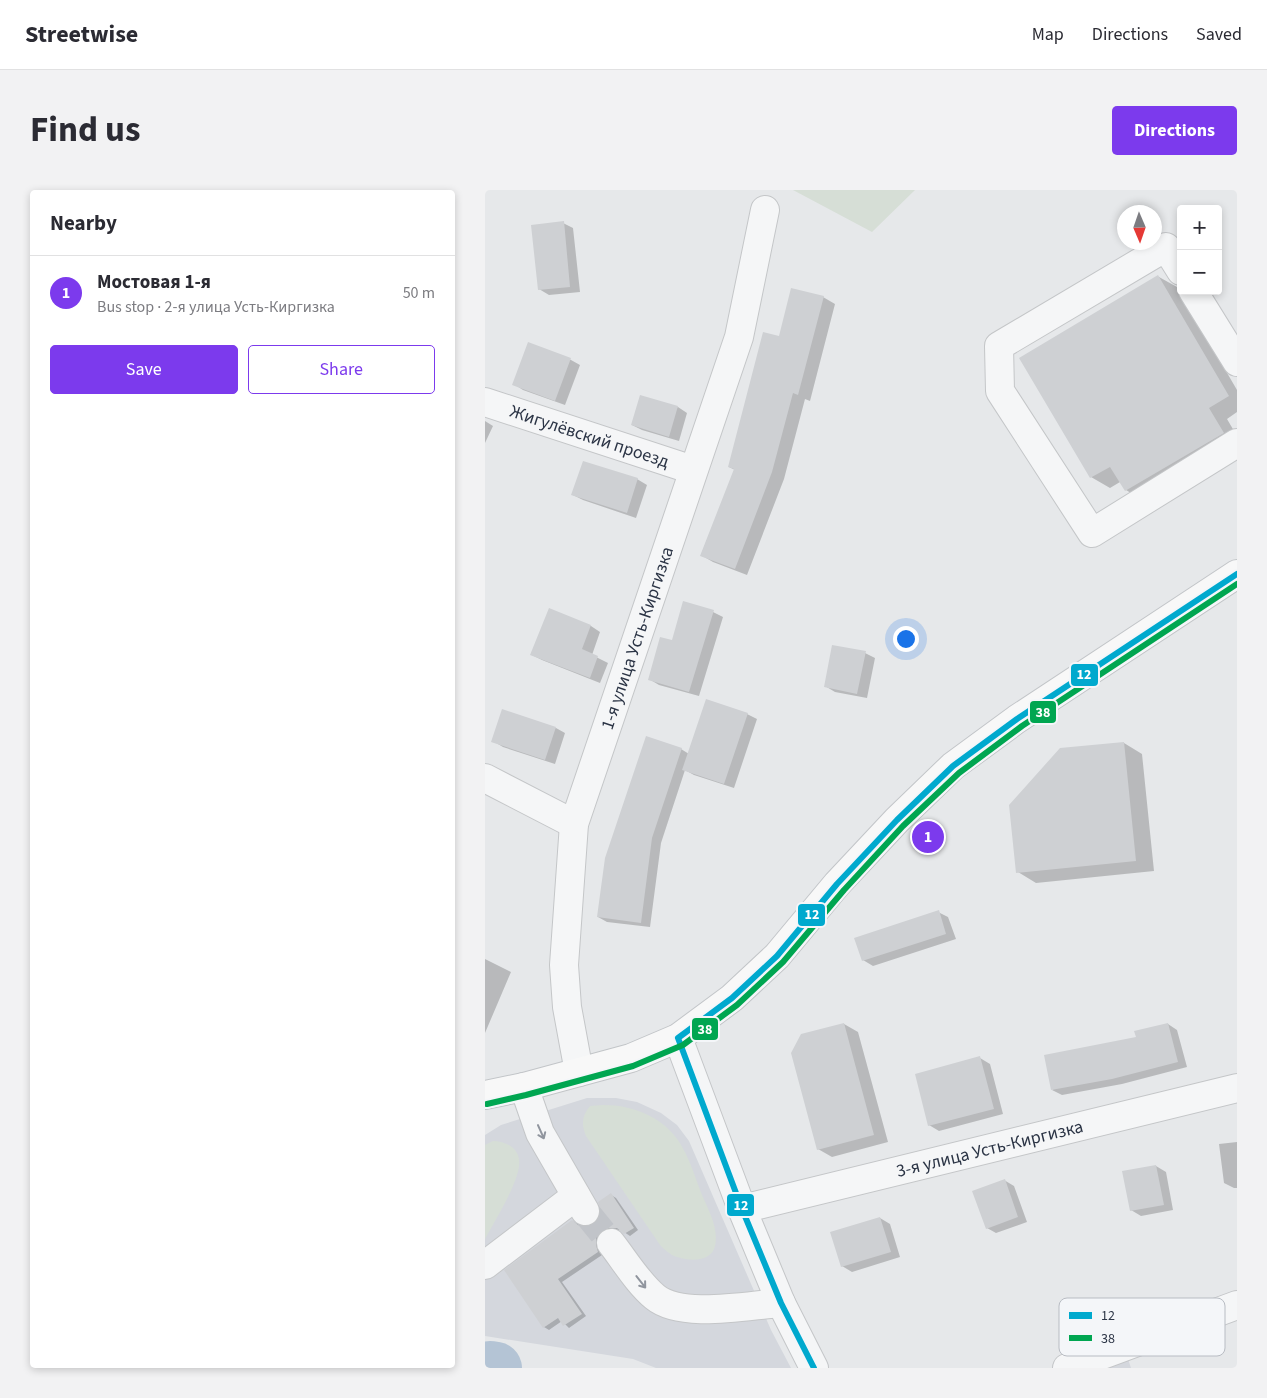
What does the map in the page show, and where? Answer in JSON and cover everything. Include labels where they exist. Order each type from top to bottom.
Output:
[{"type":"main road","points":[[485,1095],[524,1087],[631,1058],[678,1038],[732,998],[777,956],[837,884],[897,820],[953,766],[1017,719],[1236,577]]},
{"type":"street","name":"1-я улица Усть-Киргизка","points":[[579,1072],[567,1007],[564,965],[574,824],[739,337],[765,210]]},
{"type":"street","points":[[1177,264],[1166,246],[999,346],[1000,391],[1092,533],[1237,443]]},
{"type":"street","points":[[1195,295],[1237,362]]},
{"type":"street","name":"Жигулёвский проезд","points":[[485,402],[693,470]]},
{"type":"street","points":[[485,778],[574,824]]},
{"type":"street","points":[[678,1038],[742,1209],[781,1303],[814,1368]]},
{"type":"street","points":[[485,1265],[580,1204],[540,1133],[524,1087]]},
{"type":"street","name":"3-я улица Усть-Киргизка","points":[[742,1209],[1237,1088]]},
{"type":"street","points":[[611,1243],[646,1289],[657,1299],[669,1305],[700,1310],[781,1303]]},
{"type":"street","points":[[1225,1309],[1237,1305]]},
{"type":"street","points":[[1067,1368],[1099,1356]]},
{"type":"shaded area","points":[[793,190],[915,190],[872,232]]},
{"type":"shaded area","points":[[587,1098],[616,1098],[637,1102],[661,1113],[677,1125],[689,1141],[771,1330],[791,1368],[656,1368],[633,1359],[485,1336],[485,1135],[501,1125]]},
{"type":"shaded area","points":[[590,1106],[626,1107],[648,1115],[660,1122],[677,1139],[688,1159],[716,1233],[715,1246],[708,1256],[697,1260],[683,1259],[672,1255],[660,1245],[586,1136],[583,1128],[585,1113]]},
{"type":"shaded area","points":[[493,1141],[502,1142],[513,1148],[518,1155],[519,1168],[507,1200],[485,1239],[485,1145]]},
{"type":"shaded area","points":[[1128,1359],[1131,1368],[1103,1368]]},
{"type":"building","points":[[564,221],[570,287],[538,290],[531,225]]},
{"type":"building","points":[[1158,275],[1229,396],[1209,408],[1224,433],[1125,491],[1110,467],[1090,478],[1019,358]]},
{"type":"building","points":[[791,288],[824,296],[798,395],[793,393],[772,472],[735,569],[700,556],[734,469],[728,467],[763,332],[779,336]]},
{"type":"building","points":[[528,342],[571,358],[555,401],[512,385]]},
{"type":"building","points":[[640,395],[678,406],[669,437],[631,425]]},
{"type":"building","points":[[583,461],[638,478],[627,513],[571,495]]},
{"type":"building","points":[[683,601],[714,610],[689,692],[648,680],[660,637],[672,640]]},
{"type":"building","points":[[549,608],[591,625],[582,649],[598,656],[590,678],[530,655]]},
{"type":"building","points":[[832,645],[866,651],[857,694],[824,687]]},
{"type":"building","points":[[706,699],[748,713],[724,784],[682,770]]},
{"type":"building","points":[[502,709],[556,727],[545,760],[491,742]]},
{"type":"building","points":[[646,736],[682,748],[652,838],[641,923],[597,917],[605,858]]},
{"type":"building","points":[[1124,742],[1136,861],[1016,873],[1009,805],[1060,748]]},
{"type":"building","points":[[939,910],[946,934],[862,961],[854,938]]},
{"type":"building","points":[[844,1023],[874,1135],[817,1150],[791,1053],[801,1034]]},
{"type":"building","points":[[1168,1023],[1178,1062],[1112,1079],[1051,1090],[1044,1055],[1136,1037],[1134,1031]]},
{"type":"building","points":[[980,1056],[994,1109],[928,1126],[915,1074]]},
{"type":"building","points":[[1156,1165],[1164,1205],[1130,1211],[1122,1171]]},
{"type":"building","points":[[1005,1179],[1018,1217],[986,1229],[972,1191]]},
{"type":"building","points":[[611,1193],[634,1228],[624,1234],[617,1228],[601,1231],[596,1237],[598,1252],[558,1279],[582,1314],[563,1326],[558,1318],[543,1328],[504,1270],[572,1220],[578,1225],[585,1227],[593,1224],[599,1218],[601,1211],[598,1202]]},
{"type":"building","points":[[880,1217],[891,1252],[841,1267],[830,1232]]},
{"type":"waterway","points":[[490,1367],[496,1368]]},
{"type":"tunnel","points":[[585,1211],[611,1243]]},
{"type":"transit line","name":"12","points":[[678,1038],[732,998],[777,956],[837,884],[897,820],[953,766],[1017,719],[1237,574]]},
{"type":"transit line","name":"38","points":[[487,1104],[633,1066],[683,1045],[737,1005],[783,962],[844,890],[903,826],[959,773],[1022,726],[1237,584]]},
{"type":"transit line","name":"12","points":[[678,1038],[742,1209],[781,1303],[814,1368]]},
{"type":"place","name":"Мостовая 1-я","points":[[928,837]]}]
